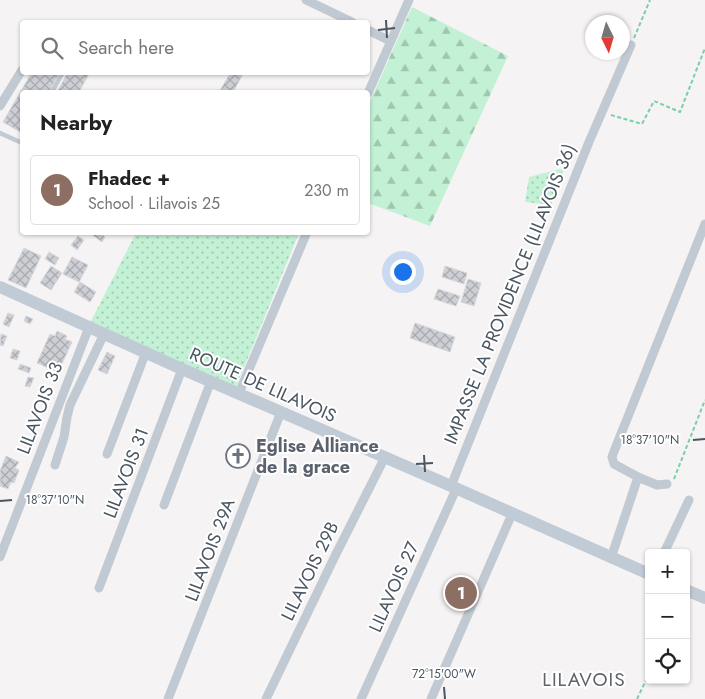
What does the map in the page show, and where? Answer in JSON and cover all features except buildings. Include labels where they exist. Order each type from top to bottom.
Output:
[{"type":"main road","name":"ROUTE DE LILAVOIS","points":[[0,287],[645,572]]},
{"type":"main road","points":[[690,592],[705,598]]},
{"type":"street","points":[[306,0],[348,20]]},
{"type":"street","points":[[369,90],[409,0]]},
{"type":"street","points":[[370,31],[390,41]]},
{"type":"street","name":"IMPASSE LA PROVIDENCE (LILAVOIS 36)","points":[[453,487],[588,142],[631,45]]},
{"type":"street","points":[[0,106],[20,73]]},
{"type":"street","points":[[667,484],[658,485],[614,464],[612,454],[705,224]]},
{"type":"street","points":[[239,393],[306,235]]},
{"type":"street","name":"LILAVOIS 33","points":[[0,557],[89,327]]},
{"type":"street","points":[[55,466],[64,437],[70,406],[104,334]]},
{"type":"street","points":[[106,454],[146,352]]},
{"type":"street","name":"LILAVOIS 31","points":[[99,588],[182,369]]},
{"type":"street","points":[[164,505],[211,381]]},
{"type":"street","name":"LILAVOIS 29A","points":[[168,699],[281,412]]},
{"type":"street","name":"LILAVOIS 29B","points":[[266,699],[334,556],[385,457]]},
{"type":"street","points":[[611,558],[638,477]]},
{"type":"street","name":"LILAVOIS 27","points":[[362,699],[453,496],[453,487]]},
{"type":"street","points":[[666,549],[689,500]]},
{"type":"street","points":[[432,699],[512,514]]},
{"type":"lane","points":[[53,90],[61,75]]},
{"type":"lane","points":[[0,133],[20,142]]},
{"type":"path","points":[[631,45],[650,0]]},
{"type":"path","points":[[601,113],[642,124],[654,101],[680,112],[705,48]]},
{"type":"path","points":[[667,484],[672,482],[675,477],[705,400]]},
{"type":"path","points":[[637,699],[645,682]]},
{"type":"green space","points":[[412,7],[508,56],[430,226],[370,204],[370,102]]},
{"type":"green space","points":[[564,168],[551,205],[525,202],[529,177]]},
{"type":"green space","points":[[135,235],[298,235],[236,387],[90,323]]},
{"type":"place","name":"Eglise Alliance de la grace","points":[[238,456]]},
{"type":"place","name":"Fhadec +","points":[[461,593]]},
{"type":"district","name":"LILAVOIS","points":[[584,679]]}]
